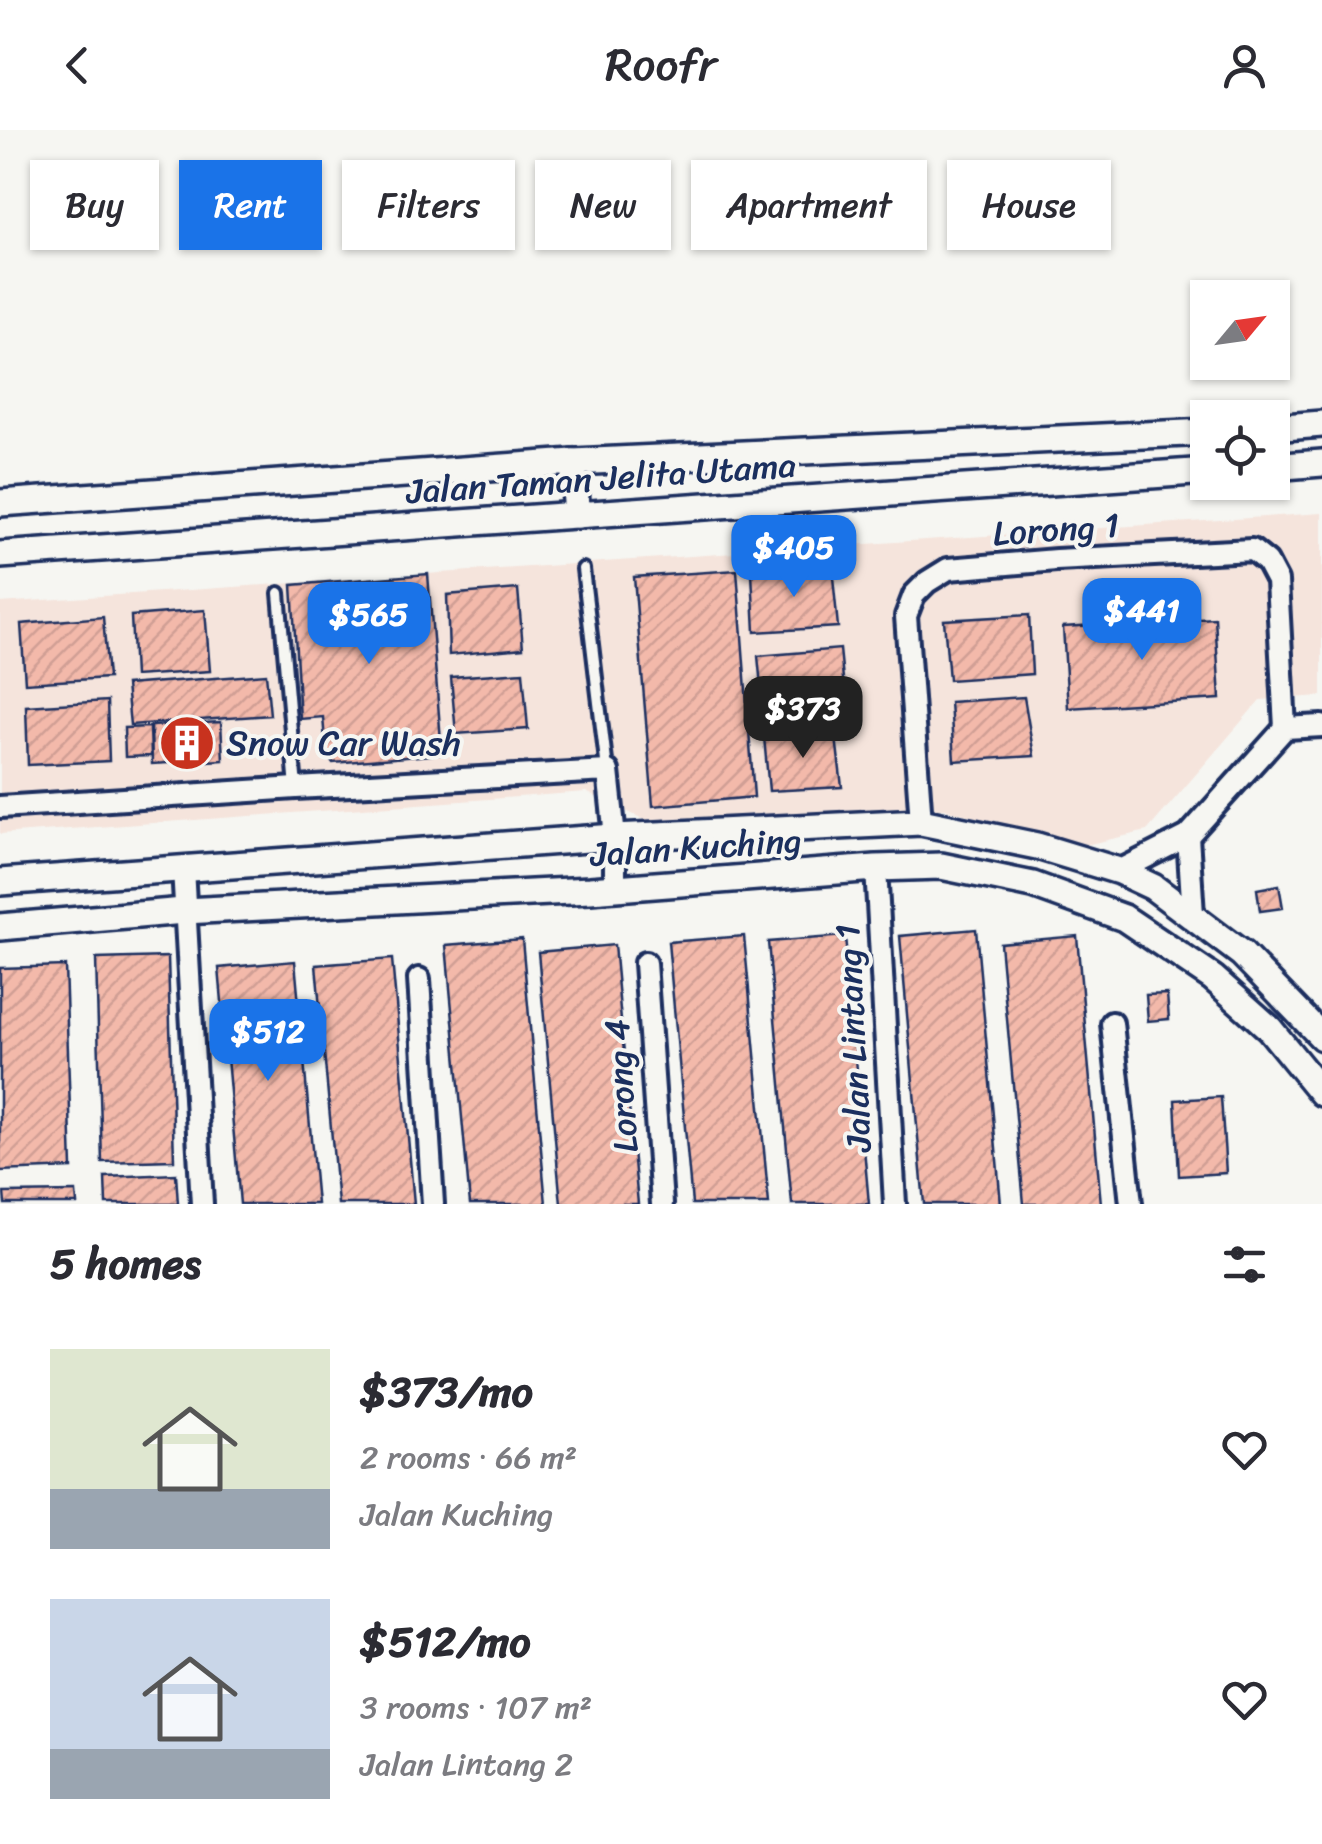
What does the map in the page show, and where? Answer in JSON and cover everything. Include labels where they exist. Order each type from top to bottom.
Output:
[{"type":"street","points":[[1290,427],[1322,424]]},
{"type":"street","name":"Jalan Taman Jelita Utama","points":[[0,503],[573,462],[1190,433]]},
{"type":"street","points":[[573,462],[577,515]]},
{"type":"street","points":[[1290,466],[1322,463]]},
{"type":"street","name":"Jalan Taman Jelita Utama","points":[[0,555],[1190,472]]},
{"type":"street","name":"Lorong 1","points":[[921,822],[906,616],[914,595],[948,569],[1252,550],[1267,562],[1276,582],[1286,728]]},
{"type":"street","points":[[1119,871],[1188,836],[1286,728],[1322,726]]},
{"type":"street","points":[[0,808],[608,771],[615,837],[615,889]]},
{"type":"street","name":"Jalan Kuching","points":[[0,882],[615,837],[921,822],[1037,846],[1119,871],[1153,887],[1242,954],[1322,1036]]},
{"type":"street","points":[[1188,836],[1193,915]]},
{"type":"street","name":"Jalan Kuching","points":[[0,927],[184,911],[615,889],[941,866],[1033,885],[1124,918],[1213,978],[1269,1028],[1322,1093]]},
{"type":"street","points":[[183,868],[202,1204]]},
{"type":"street","name":"Jalan Lintang 1","points":[[876,868],[896,1204]]},
{"type":"street","name":"Lorong 4","points":[[645,963],[662,1204]]},
{"type":"street","points":[[418,980],[433,1204]]},
{"type":"street","points":[[1112,1023],[1131,1204]]},
{"type":"lane","points":[[583,570],[608,771]]},
{"type":"lane","points":[[279,593],[296,788]]},
{"type":"shaded area","points":[[1322,513],[1322,696],[1260,700],[1147,831],[1081,846],[942,808],[645,820],[586,792],[0,834],[0,603]]},
{"type":"building","points":[[832,567],[838,627],[755,632],[752,573]]},
{"type":"building","points":[[737,570],[754,797],[653,806],[634,577]]},
{"type":"building","points":[[428,574],[442,754],[333,763],[326,753],[323,717],[300,719],[292,585]]},
{"type":"building","points":[[518,589],[523,648],[449,655],[447,595]]},
{"type":"building","points":[[205,610],[210,671],[134,676],[131,616]]},
{"type":"building","points":[[1029,615],[1032,674],[949,680],[944,620]]},
{"type":"building","points":[[103,617],[108,678],[25,683],[21,624]]},
{"type":"building","points":[[1215,618],[1220,699],[1068,708],[1063,627]]},
{"type":"building","points":[[840,649],[846,709],[764,717],[758,656]]},
{"type":"building","points":[[523,672],[528,729],[456,734],[451,677]]},
{"type":"building","points":[[266,674],[270,715],[130,725],[126,685]]},
{"type":"building","points":[[1024,697],[1034,756],[954,761],[950,702]]},
{"type":"building","points":[[107,701],[109,761],[28,765],[26,706]]},
{"type":"building","name":"Snow Car Wash","points":[[221,722],[223,760],[152,764],[151,726]]},
{"type":"building","points":[[150,727],[151,756],[125,757],[124,728]]},
{"type":"building","points":[[835,729],[842,787],[769,791],[764,737]]},
{"type":"building","points":[[1279,885],[1283,908],[1260,911],[1257,889]]},
{"type":"building","points":[[976,929],[1001,1204],[924,1204],[900,936]]},
{"type":"building","points":[[744,936],[769,1204],[692,1204],[668,942]]},
{"type":"building","points":[[845,936],[869,1204],[792,1204],[768,942]]},
{"type":"building","points":[[1077,936],[1101,1204],[1024,1204],[1000,943]]},
{"type":"building","points":[[522,939],[546,1204],[470,1204],[446,945]]},
{"type":"building","points":[[614,945],[638,1204],[561,1204],[538,952]]},
{"type":"building","points":[[168,957],[174,1160],[102,1162],[96,959]]},
{"type":"building","points":[[392,959],[414,1204],[338,1204],[316,965]]},
{"type":"building","points":[[295,961],[317,1204],[240,1204],[219,968]]},
{"type":"building","points":[[65,966],[72,1168],[0,1171],[0,968]]},
{"type":"building","points":[[1167,994],[1169,1019],[1148,1021],[1146,995]]},
{"type":"building","points":[[1221,1097],[1226,1173],[1179,1176],[1175,1100]]},
{"type":"building","points":[[176,1174],[178,1204],[106,1204],[105,1177]]},
{"type":"building","points":[[76,1192],[77,1204],[5,1204],[4,1193]]},
{"type":"place","name":"Snow Car Wash","points":[[187,743]]}]
